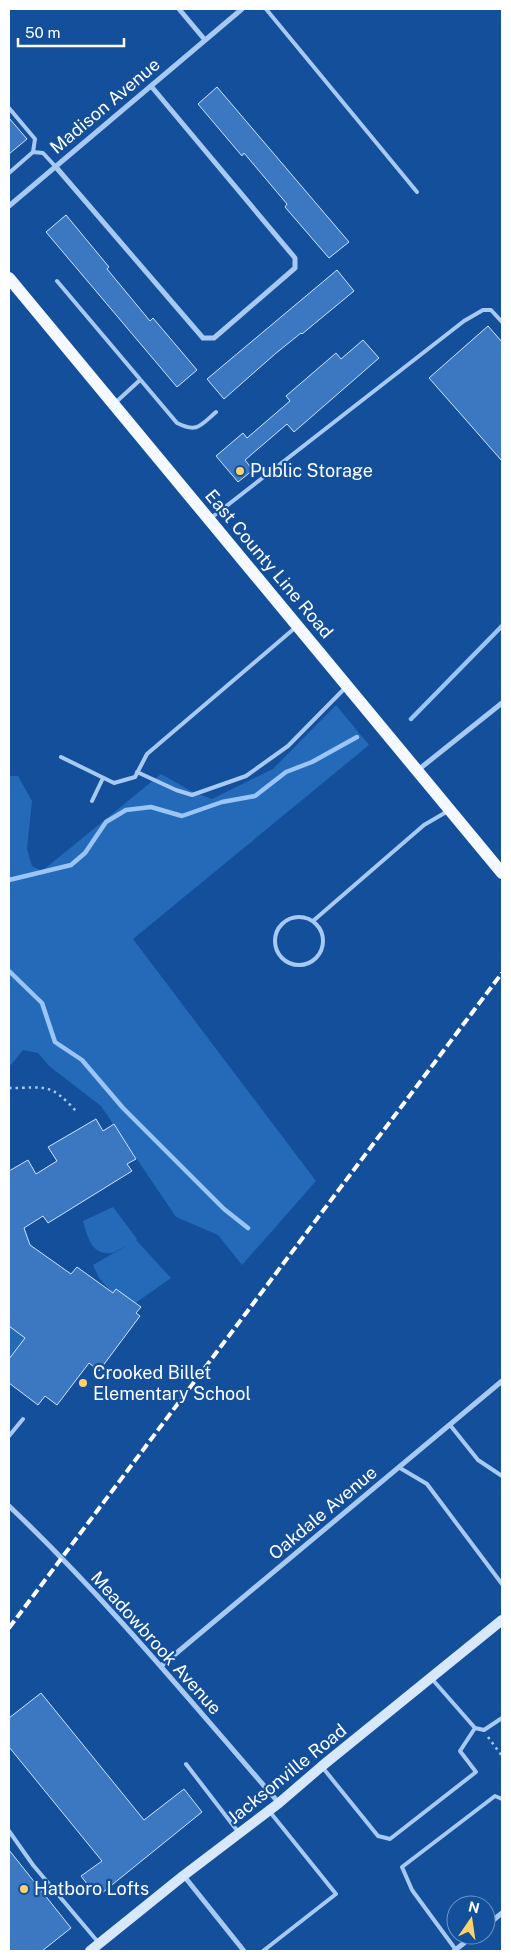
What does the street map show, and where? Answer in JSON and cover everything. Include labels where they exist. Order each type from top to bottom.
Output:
[{"type":"main road","name":"East County Line Road","points":[[9,278],[502,873]]},
{"type":"main road","name":"Jacksonville Road","points":[[90,1951],[183,1876],[279,1803],[502,1620]]},
{"type":"street","points":[[179,9],[205,40]]},
{"type":"street","name":"Madison Avenue","points":[[9,206],[242,9]]},
{"type":"street","points":[[55,166],[203,338],[214,338],[295,268],[295,258],[151,86]]},
{"type":"street","points":[[417,770],[502,703]]},
{"type":"street","name":"Oakdale Avenue","points":[[161,1666],[502,1381]]},
{"type":"street","name":"Meadowbrook Avenue","points":[[9,1506],[38,1534],[161,1666],[279,1803]]},
{"type":"street","points":[[183,1876],[244,1951]]},
{"type":"lane","points":[[266,9],[417,192]]},
{"type":"lane","points":[[9,108],[35,139],[32,152],[9,173]]},
{"type":"lane","points":[[32,152],[43,152],[55,166]]},
{"type":"lane","points":[[57,281],[176,423],[188,428],[199,427],[216,412]]},
{"type":"lane","points":[[209,519],[464,321],[483,310],[492,310],[502,322]]},
{"type":"lane","points":[[113,404],[140,380]]},
{"type":"lane","points":[[61,757],[114,783],[135,777],[147,754],[297,626]]},
{"type":"lane","points":[[137,772],[176,790],[192,795],[246,776],[288,746],[347,686]]},
{"type":"lane","points":[[92,801],[104,778]]},
{"type":"lane","points":[[313,921],[424,825],[450,810]]},
{"type":"lane","points":[[297,917],[313,921],[319,926],[324,941],[319,956],[306,964],[291,964],[284,960],[275,947],[275,938],[282,924],[289,919],[297,917]]},
{"type":"lane","points":[[9,1436],[23,1419]]},
{"type":"lane","points":[[450,1425],[478,1460],[502,1476]]},
{"type":"lane","points":[[400,1468],[427,1484],[502,1584]]},
{"type":"lane","points":[[431,1678],[475,1728],[484,1730],[502,1718]]},
{"type":"lane","points":[[322,1766],[378,1836],[390,1839],[476,1772],[460,1751],[475,1728]]},
{"type":"lane","points":[[186,1764],[239,1833]]},
{"type":"lane","points":[[455,1951],[412,1890],[402,1867],[495,1796],[502,1799]]},
{"type":"lane","points":[[263,1951],[336,1894],[269,1811]]},
{"type":"lane","points":[[9,1831],[33,1865],[100,1944]]},
{"type":"path","points":[[9,1088],[50,1088],[60,1094],[77,1112]]},
{"type":"path","points":[[484,1730],[487,1737],[502,1756]]},
{"type":"shaded area","points":[[336,705],[369,745],[133,939],[316,1181],[242,1265],[218,1235],[176,1217],[101,1106],[49,1066],[38,1053],[23,1050],[11,1065],[9,1064],[9,776],[18,776],[32,801],[27,849],[32,866],[42,871],[161,774],[193,792],[212,799],[273,769]]},
{"type":"shaded area","points":[[113,1207],[136,1240],[171,1278],[127,1309],[99,1278],[93,1265],[126,1246],[112,1253],[99,1251],[91,1243],[83,1221]]},
{"type":"shaded area","points":[[23,1312],[35,1339],[26,1371],[9,1377],[9,1318]]},
{"type":"building","points":[[217,87],[349,242],[329,258],[285,207],[287,204],[244,153],[242,156],[198,104]]},
{"type":"building","points":[[9,118],[27,139],[9,154]]},
{"type":"building","points":[[66,215],[150,321],[153,318],[197,370],[177,387],[46,232]]},
{"type":"building","points":[[337,270],[354,291],[275,354],[224,399],[207,379]]},
{"type":"building","points":[[488,326],[502,342],[502,461],[429,378]]},
{"type":"building","points":[[363,340],[379,358],[294,432],[287,424],[245,460],[253,470],[238,482],[216,456],[243,433],[247,438],[290,401],[286,396],[336,353],[341,359]]},
{"type":"building","points":[[96,1119],[103,1131],[114,1124],[136,1159],[127,1164],[132,1171],[48,1223],[43,1216],[24,1228],[30,1245],[71,1274],[77,1267],[113,1293],[116,1289],[141,1307],[136,1313],[140,1316],[99,1371],[89,1363],[57,1405],[45,1396],[38,1405],[9,1383],[9,1359],[25,1338],[9,1326],[9,1171],[28,1160],[36,1174],[57,1161],[48,1147]]},
{"type":"building","points":[[41,1693],[144,1820],[184,1789],[202,1812],[97,1897],[81,1876],[102,1861],[9,1747],[9,1718]]},
{"type":"building","name":"Hatboro Lofts","points":[[9,1850],[71,1928],[42,1951],[9,1951]]},
{"type":"waterway","points":[[411,719],[502,626]]},
{"type":"waterway","points":[[9,880],[71,865],[85,853],[106,822],[126,810],[151,807],[182,816],[222,802],[255,796],[286,772],[312,762],[357,737]]},
{"type":"waterway","points":[[9,971],[42,1003],[55,1042],[82,1060],[123,1108],[224,1209],[248,1228]]},
{"type":"railway","points":[[9,1628],[502,973]]},
{"type":"place","name":"Public Storage","points":[[240,471]]},
{"type":"place","name":"Crooked Billet Elementary School","points":[[83,1383]]},
{"type":"place","name":"Hatboro Lofts","points":[[24,1889]]}]
